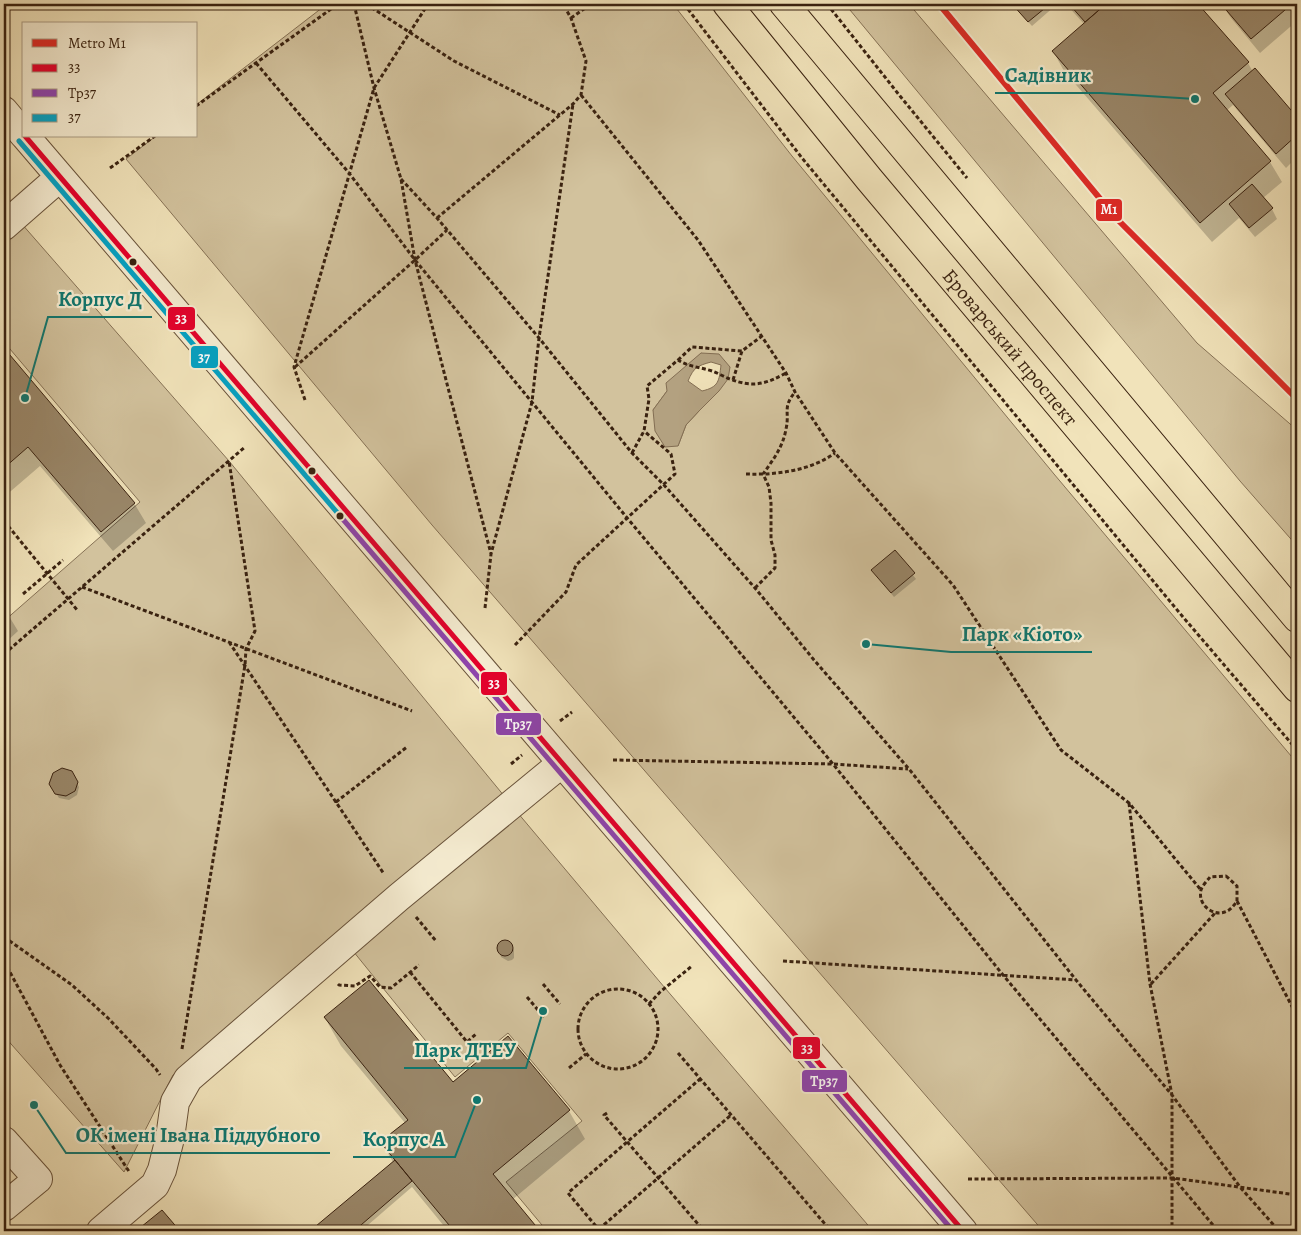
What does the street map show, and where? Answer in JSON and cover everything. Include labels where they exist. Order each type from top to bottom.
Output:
[{"type":"highway","name":"Броварський проспект","points":[[727,4],[869,179],[1297,688]]},
{"type":"highway","points":[[784,4],[1297,618]]},
{"type":"street","points":[[4,112],[22,134]]},
{"type":"street","points":[[26,138],[963,1231]]},
{"type":"street","points":[[4,226],[60,177]]},
{"type":"street","points":[[101,1231],[155,1185],[162,1170],[176,1102],[188,1079],[400,897],[562,763]]},
{"type":"street","points":[[4,1141],[38,1180],[4,1207]]},
{"type":"path","points":[[198,105],[338,4]]},
{"type":"path","points":[[354,4],[374,88],[401,179],[415,260],[491,554]]},
{"type":"path","points":[[366,4],[454,61],[560,115]]},
{"type":"path","points":[[305,400],[294,367],[374,88],[428,4]]},
{"type":"path","points":[[437,218],[574,104],[582,95],[586,61],[571,18],[563,4]]},
{"type":"path","points":[[571,18],[592,4]]},
{"type":"path","points":[[684,4],[802,158],[1297,750]]},
{"type":"path","points":[[256,63],[349,173],[415,260],[833,764],[1003,975],[1218,1231]]},
{"type":"path","points":[[1293,94],[1297,90]]},
{"type":"path","points":[[582,95],[698,240],[762,336],[795,392],[835,453],[953,585],[1061,750],[1129,803],[1201,890]]},
{"type":"path","points":[[485,608],[491,554],[532,402],[539,338],[574,104]]},
{"type":"path","points":[[110,168],[152,138]]},
{"type":"path","points":[[401,179],[437,218],[539,338],[632,453],[664,485],[909,769],[1076,980],[1172,1095],[1240,1187],[1279,1231]]},
{"type":"path","points":[[294,367],[447,230]]},
{"type":"path","points":[[731,379],[742,351],[762,336]]},
{"type":"path","points":[[632,453],[644,431],[649,399],[647,386],[692,347],[742,351]]},
{"type":"path","points":[[678,360],[686,365],[712,371],[742,383],[757,384],[770,382],[786,374]]},
{"type":"path","points":[[763,474],[778,452],[787,428],[786,411],[789,399],[795,392]]},
{"type":"path","points":[[515,645],[566,592],[576,565],[675,474],[671,454],[644,431]]},
{"type":"path","points":[[4,654],[245,447]]},
{"type":"path","points":[[746,474],[763,474],[798,469],[824,461],[835,453]]},
{"type":"path","points":[[182,1051],[245,665],[246,649],[255,631],[229,461]]},
{"type":"path","points":[[754,588],[775,568],[775,554],[771,540],[769,486],[763,474]]},
{"type":"path","points":[[4,521],[78,611]]},
{"type":"path","points":[[23,594],[63,560]]},
{"type":"path","points":[[82,587],[412,710]]},
{"type":"path","points":[[229,642],[400,897]]},
{"type":"path","points":[[336,802],[407,747]]},
{"type":"path","points":[[613,760],[833,764],[909,769]]},
{"type":"path","points":[[1129,803],[1150,984],[1172,1095],[1172,1231]]},
{"type":"path","points":[[1237,902],[1228,911],[1215,913],[1206,908],[1201,900],[1201,890],[1210,877],[1226,876],[1237,886],[1237,902],[1297,1016]]},
{"type":"path","points":[[1150,984],[1215,913]]},
{"type":"path","points":[[4,937],[72,986],[109,1019],[156,1069],[176,1102]]},
{"type":"path","points":[[4,961],[60,1066],[144,1194]]},
{"type":"path","points":[[783,961],[1076,980]]},
{"type":"path","points":[[322,964],[339,985],[355,986],[370,976],[380,987],[391,988],[419,965]]},
{"type":"path","points":[[649,1004],[660,992],[692,966]]},
{"type":"path","points":[[410,972],[467,1042],[476,1034]]},
{"type":"path","points":[[543,984],[560,1004]]},
{"type":"path","points":[[616,989],[640,996],[649,1004],[655,1015],[658,1028],[651,1052],[643,1061],[619,1070],[595,1063],[586,1054],[580,1043],[577,1031],[579,1018],[584,1007],[593,998],[604,991],[616,989]]},
{"type":"path","points":[[527,997],[544,1017]]},
{"type":"path","points":[[678,1053],[831,1231]]},
{"type":"path","points":[[569,1068],[586,1054]]},
{"type":"path","points":[[700,1079],[568,1193],[599,1230],[731,1115]]},
{"type":"path","points":[[606,1113],[604,1115],[704,1231]]},
{"type":"path","points":[[968,1179],[1173,1178],[1297,1195]]},
{"type":"shaded area","points":[[327,4],[673,4],[792,156],[1054,474],[1297,763],[1297,1231],[1043,1231],[432,525],[126,159],[153,138],[198,138],[198,103]],"holes":[[[701,353],[730,367],[699,411],[686,425],[678,446],[653,410],[667,391]]]},
{"type":"shaded area","points":[[845,4],[909,4],[1197,343],[1297,430],[1297,546],[1240,481]]},
{"type":"shaded area","points":[[21,223],[229,461],[505,797],[173,1075],[124,1172],[4,1036],[4,621],[140,502],[4,342],[4,238]]},
{"type":"shaded area","points":[[701,353],[719,354],[730,367],[728,379],[686,425],[678,446],[665,447],[655,431],[653,410],[667,391],[666,383]],"holes":[[[711,362],[721,365],[719,379],[712,388],[702,391],[688,381],[694,370],[699,366]]]},
{"type":"shaded area","points":[[517,812],[873,1231],[547,1231],[506,1182],[582,1121],[508,1033],[455,1077],[353,951]]},
{"type":"building","points":[[1012,4],[1050,4],[1028,22]]},
{"type":"building","points":[[1069,4],[1106,4],[1085,22]]},
{"type":"building","points":[[1106,4],[1198,4],[1249,62],[1213,93],[1271,161],[1200,223],[1052,51]]},
{"type":"building","points":[[1221,4],[1292,4],[1251,39]]},
{"type":"building","points":[[1255,68],[1297,117],[1297,135],[1276,154],[1225,94]]},
{"type":"building","points":[[1252,184],[1273,208],[1249,228],[1229,204]]},
{"type":"building","points":[[4,348],[135,503],[101,532],[28,447],[4,468]]},
{"type":"building","points":[[895,550],[915,573],[891,593],[871,570]]},
{"type":"building","points":[[62,768],[72,771],[78,782],[75,791],[66,796],[55,794],[49,784],[53,773]]},
{"type":"building","points":[[502,940],[508,940],[513,945],[511,954],[502,956],[497,951],[497,945]]},
{"type":"building","points":[[369,980],[453,1082],[508,1036],[570,1110],[493,1174],[540,1231],[454,1231],[380,1142],[408,1120],[324,1017]]},
{"type":"building","points":[[395,1160],[412,1181],[354,1231],[310,1231]]},
{"type":"building","points":[[162,1210],[180,1231],[136,1231]]},
{"type":"metro line","name":"M1","points":[[939,4],[1116,218],[1297,399]]},
{"type":"transit line","name":"33","points":[[27,138],[963,1231]]},
{"type":"transit line","name":"37","points":[[19,141],[341,517]]},
{"type":"transit line","name":"Тр37","points":[[341,517],[953,1231]]},
{"type":"place","name":"Садівник","points":[[1195,99]]},
{"type":"place","name":"Корпус Д","points":[[25,398]]},
{"type":"place","name":"Парк «Кіото»","points":[[866,644]]},
{"type":"place","name":"Парк ДТЕУ","points":[[543,1011]]},
{"type":"place","name":"Корпус А","points":[[477,1100]]},
{"type":"place","name":"ОК імені Івана Піддубного","points":[[34,1105]]}]
